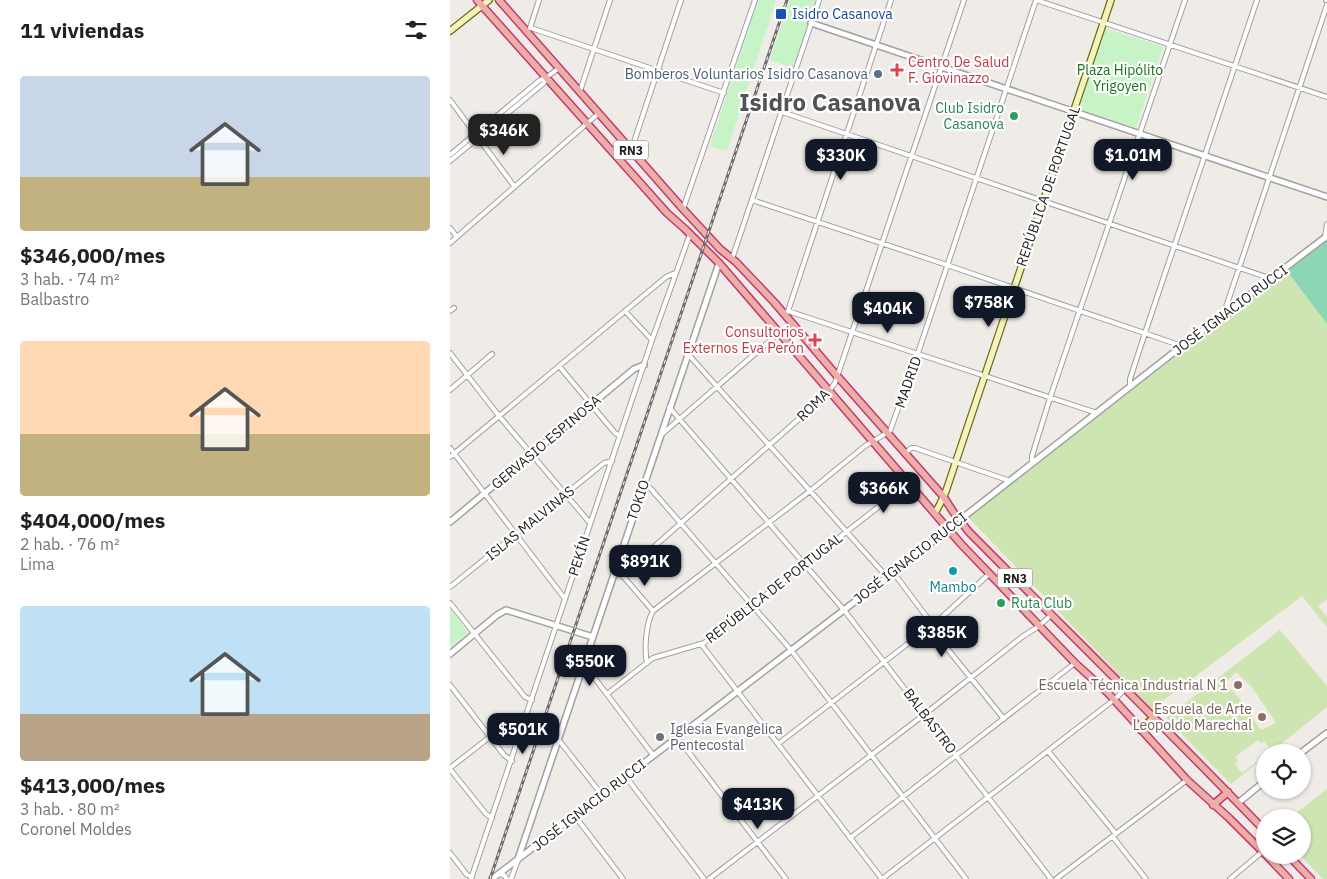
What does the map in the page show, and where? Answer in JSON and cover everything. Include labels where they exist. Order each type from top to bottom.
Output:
[{"type":"highway","name":"RN3","points":[[499,0],[529,30],[559,68],[683,209],[720,249],[786,312],[838,377],[943,496],[959,520],[1050,616],[1126,688],[1256,821]]},
{"type":"highway","name":"RN3","points":[[479,3],[667,213],[718,263],[989,574],[1075,663],[1115,699],[1187,780],[1256,846]]},
{"type":"highway","points":[[1214,805],[1228,792]]},
{"type":"highway","name":"RN3","points":[[1274,864],[1288,879]]},
{"type":"highway","points":[[1297,864],[1311,879]]},
{"type":"main road","points":[[450,31],[479,3],[489,0]]},
{"type":"main road","name":"REPÚBLICA DE PORTUGAL","points":[[935,513],[956,462],[1013,287],[1111,0]]},
{"type":"main road","points":[[1141,730],[1154,717]]},
{"type":"street","points":[[539,0],[529,30],[593,49],[724,93]]},
{"type":"street","points":[[580,91],[610,0]]},
{"type":"street","points":[[631,151],[682,0]]},
{"type":"street","points":[[683,209],[754,1],[747,0]]},
{"type":"street","points":[[732,259],[818,0]]},
{"type":"street","points":[[891,0],[786,312],[1097,413]]},
{"type":"street","name":"ROMA","points":[[622,575],[829,391],[838,377],[964,0]]},
{"type":"street","points":[[1036,0],[1327,97]]},
{"type":"street","name":"MADRID","points":[[888,432],[892,428],[918,354],[975,178],[1036,0]]},
{"type":"street","points":[[1032,464],[1032,456],[1050,398],[1185,0]]},
{"type":"street","points":[[1130,389],[1130,379],[1174,244],[1257,0]]},
{"type":"street","points":[[1227,313],[1226,307],[1327,5]]},
{"type":"street","points":[[811,23],[1327,197]]},
{"type":"street","points":[[450,161],[540,80],[559,68]]},
{"type":"street","points":[[450,100],[514,186]]},
{"type":"street","points":[[450,243],[598,112]]},
{"type":"street","points":[[782,112],[1174,244],[1272,279]]},
{"type":"street","points":[[450,155],[476,136]]},
{"type":"street","points":[[752,200],[1013,287],[1182,346]]},
{"type":"street","points":[[1326,237],[1327,224]]},
{"type":"street","points":[[450,228],[457,237]]},
{"type":"street","name":"PEKÍN","points":[[471,878],[512,761],[652,340],[690,234]]},
{"type":"street","name":"JOSÉ IGNACIO RUCCI","points":[[492,879],[887,577],[1130,389],[1182,346],[1326,237]]},
{"type":"street","name":"TOKIO","points":[[511,879],[718,263]]},
{"type":"street","points":[[450,457],[666,277],[675,273]]},
{"type":"street","points":[[450,311],[454,308]]},
{"type":"street","points":[[625,311],[652,340]]},
{"type":"street","points":[[660,436],[778,333]]},
{"type":"street","points":[[450,353],[499,416],[590,523]]},
{"type":"street","points":[[687,353],[719,386],[887,577]]},
{"type":"street","points":[[450,390],[492,354]]},
{"type":"street","name":"GERVASIO ESPINOSA","points":[[450,522],[591,404],[634,369],[644,364]]},
{"type":"street","points":[[559,366],[615,433],[620,436]]},
{"type":"street","name":"BALBASTRO","points":[[669,406],[844,610],[1051,879]]},
{"type":"street","points":[[647,663],[645,650],[650,618],[653,611],[872,441],[888,432]]},
{"type":"street","points":[[450,448],[566,599]]},
{"type":"street","points":[[906,453],[911,448],[915,448],[1010,481]]},
{"type":"street","name":"ISLAS MALVINAS","points":[[450,587],[604,463],[612,461]]},
{"type":"street","points":[[644,483],[791,650],[966,879]]},
{"type":"street","name":"REPÚBLICA DE PORTUGAL","points":[[607,694],[659,655],[701,644],[753,606],[909,483]]},
{"type":"street","points":[[893,572],[970,678],[1004,719]]},
{"type":"street","points":[[613,574],[622,575],[653,611]]},
{"type":"street","points":[[778,744],[941,618],[989,574]]},
{"type":"street","points":[[450,603],[525,697],[532,700]]},
{"type":"street","points":[[450,654],[497,615],[506,610],[592,638]]},
{"type":"street","points":[[709,879],[1050,616]]},
{"type":"street","points":[[701,644],[882,879],[1115,699],[1126,688]]},
{"type":"street","points":[[850,838],[1075,663]]},
{"type":"street","points":[[582,667],[590,672],[653,755]]},
{"type":"street","points":[[450,685],[504,755],[512,761]]},
{"type":"street","points":[[1311,745],[1327,733]]},
{"type":"street","points":[[490,736],[450,768],[486,814],[492,818]]},
{"type":"street","points":[[677,737],[786,879]]},
{"type":"street","points":[[558,740],[602,795]]},
{"type":"street","points":[[1048,751],[1084,797],[1102,816],[1146,879]]},
{"type":"street","points":[[626,777],[704,879]]},
{"type":"street","points":[[1056,879],[1187,780]]},
{"type":"street","points":[[1238,802],[1256,788]]},
{"type":"street","points":[[575,816],[623,879]]},
{"type":"street","points":[[524,839],[525,846],[533,848]]},
{"type":"street","points":[[450,853],[471,878]]},
{"type":"street","points":[[1230,879],[1256,860]]},
{"type":"street","points":[[498,874],[504,875],[507,879]]},
{"type":"green space","points":[[758,0],[776,0],[727,151],[710,146]]},
{"type":"green space","points":[[790,0],[815,0],[793,68],[770,60]]},
{"type":"green space","name":"Plaza Hipólito Yrigoyen","points":[[1104,28],[1163,47],[1136,128],[1078,110]]},
{"type":"green space","points":[[1327,240],[1327,324],[1287,271]]},
{"type":"green space","points":[[1287,271],[1327,324],[1327,599],[1318,606],[1327,617],[1327,627],[1302,596],[1152,709],[968,517]]},
{"type":"green space","points":[[450,609],[468,632],[450,647]]},
{"type":"green space","points":[[1280,630],[1327,686],[1327,707],[1281,744],[1266,744],[1264,741],[1261,743],[1258,740],[1235,757],[1238,761],[1235,764],[1242,773],[1256,762],[1256,764],[1231,784],[1166,718]],"holes":[[[1236,672],[1251,686],[1276,723],[1261,730],[1239,698],[1225,683]]]},
{"type":"green space","points":[[1327,789],[1327,879],[1323,879],[1309,864],[1311,864],[1311,809],[1301,809]]},
{"type":"railway","points":[[490,879],[787,0]]},
{"type":"place","name":"Isidro Casanova","points":[[781,14]]},
{"type":"place","name":"Centro De Salud F. Giovinazzo","points":[[897,70]]},
{"type":"place","name":"Bomberos Voluntarios Isidro Casanova","points":[[878,74]]},
{"type":"place","name":"Club Isidro Casanova","points":[[1014,116]]},
{"type":"place","name":"Consultorios Externos Eva Perón","points":[[815,340]]},
{"type":"place","name":"Mambo","points":[[953,571]]},
{"type":"place","name":"Ruta Club","points":[[1001,603]]},
{"type":"place","name":"Escuela Técnica Industrial N 1","points":[[1238,685]]},
{"type":"place","name":"Escuela de Arte Leopoldo Marechal","points":[[1262,717]]},
{"type":"place","name":"Iglesia Evangelica Pentecostal","points":[[660,737]]},
{"type":"district","name":"Isidro Casanova","points":[[830,102]]}]
